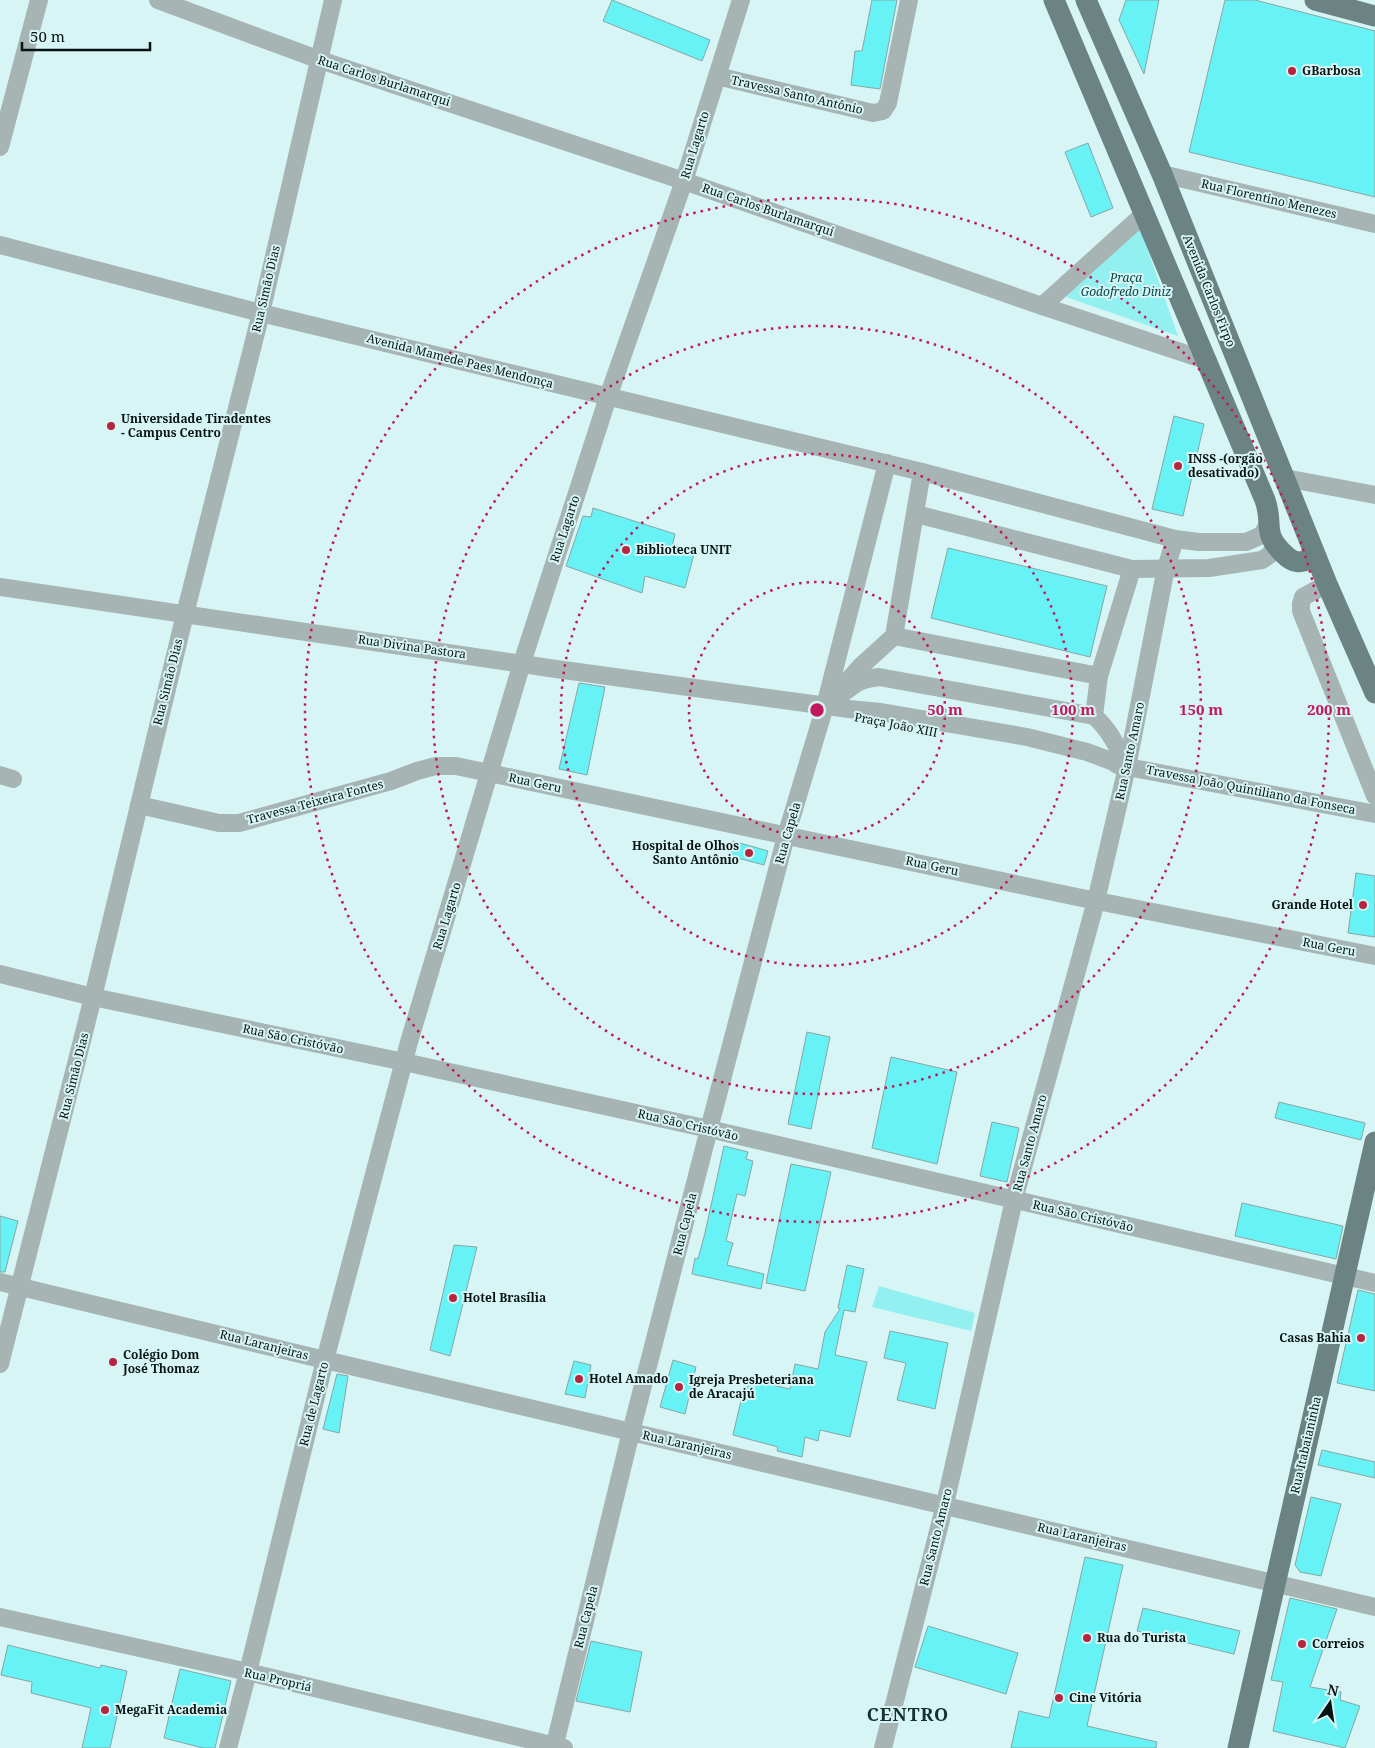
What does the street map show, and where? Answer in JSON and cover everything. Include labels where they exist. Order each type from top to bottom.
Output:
[{"type":"main road","points":[[1054,0],[1208,361],[1265,500],[1269,511],[1268,524],[1274,544],[1290,560],[1298,563],[1316,557]]},
{"type":"main road","name":"Avenida Carlos Firpo","points":[[1086,0],[1162,174],[1327,584],[1375,693]]},
{"type":"main road","points":[[1315,0],[1375,16]]},
{"type":"main road","points":[[1353,10],[1375,9]]},
{"type":"main road","name":"Rua Itabaianinha","points":[[1238,1748],[1375,1142]]},
{"type":"street","points":[[0,147],[39,0]]},
{"type":"street","name":"Rua Carlos Burlamarqui","points":[[158,0],[320,60],[684,181],[1042,306],[1208,361]]},
{"type":"street","name":"Rua Simão Dias","points":[[0,1364],[94,997],[185,614],[261,313],[333,0]]},
{"type":"street","name":"Rua Lagarto","points":[[404,1062],[522,663],[608,397],[684,181],[741,0]]},
{"type":"street","name":"Travessa Santo Antônio","points":[[717,76],[873,113],[883,110],[888,103],[909,0]]},
{"type":"street","name":"Rua Florentino Menezes","points":[[1162,174],[1375,224]]},
{"type":"street","points":[[1042,306],[1145,212]]},
{"type":"street","name":"Avenida Mamede Paes Mendonça","points":[[0,245],[261,313],[922,472]]},
{"type":"street","points":[[825,706],[887,463]]},
{"type":"street","points":[[825,706],[860,667],[894,636],[922,472],[1175,539],[1199,542],[1246,542],[1262,535],[1268,524]]},
{"type":"street","points":[[1284,478],[1375,495]]},
{"type":"street","points":[[916,514],[1132,569],[1208,568],[1262,560],[1271,554],[1274,544]]},
{"type":"street","name":"Rua Santo Amaro","points":[[882,1748],[945,1504],[1014,1200],[1096,901],[1127,767],[1166,568],[1175,539]]},
{"type":"street","points":[[1094,716],[1099,676],[1132,569]]},
{"type":"street","points":[[1327,584],[1303,597],[1301,611],[1375,796]]},
{"type":"street","name":"Rua Divina Pastora","points":[[0,586],[825,706]]},
{"type":"street","points":[[894,636],[1099,676]]},
{"type":"street","points":[[825,706],[857,683],[867,678],[879,677],[1094,716],[1105,726],[1114,739],[1127,767]]},
{"type":"street","name":"Praça João XIII","points":[[825,706],[857,720],[1127,767]]},
{"type":"street","name":"Rua Capela","points":[[558,1747],[632,1432],[709,1129],[786,836],[825,706]]},
{"type":"street","name":"Travessa Teixeira Fontes","points":[[139,805],[219,822],[239,823],[383,783],[417,770],[436,766],[456,766],[489,773]]},
{"type":"street","name":"Travessa João Quintiliano da Fonseca","points":[[1127,767],[1375,814]]},
{"type":"street","name":"Rua Geru","points":[[489,773],[1096,901],[1375,956]]},
{"type":"street","name":"Rua São Cristóvão","points":[[0,974],[94,997],[404,1062],[709,1129],[1375,1283]]},
{"type":"street","name":"Rua de Lagarto","points":[[228,1748],[324,1360],[404,1062]]},
{"type":"street","name":"Rua Laranjeiras","points":[[0,1282],[1375,1607]]},
{"type":"street","name":"Rua Propriá","points":[[0,1617],[248,1672],[558,1747]]},
{"type":"green space","name":"Praça Godofredo Diniz","points":[[1140,228],[1178,336],[1066,297]]},
{"type":"green space","points":[[879,1286],[975,1313],[971,1331],[872,1307]]},
{"type":"building","points":[[612,0],[710,40],[702,61],[603,21]]},
{"type":"building","points":[[872,0],[897,0],[880,89],[851,85],[855,51],[862,51]]},
{"type":"building","points":[[1126,0],[1159,0],[1144,74],[1119,20]]},
{"type":"building","name":"GBarbosa","points":[[1225,0],[1255,0],[1375,31],[1375,197],[1189,152]]},
{"type":"building","points":[[1088,143],[1113,208],[1091,217],[1065,152]]},
{"type":"building","name":"INSS -(orgão desativado)","points":[[1174,416],[1204,424],[1183,516],[1152,509]]},
{"type":"building","name":"Biblioteca UNIT","points":[[593,508],[675,534],[672,547],[694,554],[685,588],[645,576],[642,593],[566,566],[583,516],[591,517]]},
{"type":"building","points":[[948,548],[1107,586],[1090,657],[931,618]]},
{"type":"building","points":[[579,683],[605,687],[587,775],[559,769]]},
{"type":"building","name":"Hospital de Olhos Santo Antônio","points":[[733,841],[768,851],[764,865],[730,856]]},
{"type":"building","name":"Grande Hotel","points":[[1356,873],[1375,876],[1375,937],[1348,933]]},
{"type":"building","points":[[807,1032],[830,1037],[811,1129],[788,1124]]},
{"type":"building","points":[[891,1057],[957,1072],[937,1164],[872,1148]]},
{"type":"building","points":[[1279,1102],[1365,1123],[1361,1140],[1275,1118]]},
{"type":"building","points":[[992,1122],[1019,1128],[1007,1182],[980,1176]]},
{"type":"building","points":[[724,1146],[748,1152],[746,1159],[753,1161],[745,1196],[737,1194],[726,1241],[733,1243],[727,1265],[764,1274],[761,1289],[692,1274],[695,1258],[698,1259],[705,1233]]},
{"type":"building","points":[[791,1164],[831,1172],[805,1291],[766,1283]]},
{"type":"building","points":[[1242,1203],[1343,1226],[1336,1259],[1235,1236]]},
{"type":"building","points":[[0,1216],[18,1221],[5,1272],[0,1272]]},
{"type":"building","name":"Hotel Brasília","points":[[454,1245],[477,1247],[450,1356],[430,1350]]},
{"type":"building","points":[[847,1265],[864,1269],[855,1312],[844,1310],[835,1355],[867,1362],[850,1437],[820,1430],[818,1441],[805,1437],[802,1457],[777,1451],[778,1447],[733,1435],[743,1392],[746,1392],[749,1380],[790,1389],[795,1364],[818,1369],[825,1332],[840,1309],[838,1308]]},
{"type":"building","name":"Casas Bahia","points":[[1358,1290],[1375,1294],[1375,1391],[1337,1383]]},
{"type":"building","points":[[890,1331],[948,1343],[935,1409],[897,1400],[906,1363],[884,1358]]},
{"type":"building","name":"Igreja Presbeteriana de Aracajú","points":[[673,1360],[696,1367],[685,1414],[660,1407]]},
{"type":"building","name":"Hotel Amado","points":[[574,1361],[591,1365],[585,1398],[565,1394]]},
{"type":"building","points":[[337,1374],[348,1376],[339,1433],[323,1429]]},
{"type":"building","points":[[1322,1450],[1375,1462],[1375,1478],[1318,1465]]},
{"type":"building","points":[[1311,1497],[1341,1504],[1321,1576],[1300,1572],[1295,1565]]},
{"type":"building","name":"Rua do Turista","points":[[1085,1557],[1123,1565],[1087,1726],[1157,1742],[1156,1748],[1011,1748],[1019,1711],[1049,1718]]},
{"type":"building","points":[[1290,1598],[1337,1609],[1310,1687],[1341,1692],[1340,1700],[1360,1706],[1345,1748],[1273,1731],[1283,1682],[1271,1680]]},
{"type":"building","points":[[1143,1608],[1240,1631],[1234,1654],[1137,1631]]},
{"type":"building","points":[[928,1626],[1018,1653],[1006,1694],[915,1667]]},
{"type":"building","points":[[591,1641],[642,1652],[630,1712],[576,1701]]},
{"type":"building","points":[[8,1645],[100,1668],[101,1665],[127,1671],[110,1748],[82,1748],[91,1708],[31,1693],[32,1682],[1,1675]]},
{"type":"building","points":[[180,1669],[231,1681],[215,1748],[203,1748],[164,1738]]},
{"type":"place","name":"GBarbosa","points":[[1292,71]]},
{"type":"place","name":"Universidade Tiradentes - Campus Centro","points":[[111,426]]},
{"type":"place","name":"INSS -(orgão desativado)","points":[[1178,466]]},
{"type":"place","name":"Biblioteca UNIT","points":[[626,550]]},
{"type":"place","name":"Hospital de Olhos Santo Antônio","points":[[749,853]]},
{"type":"place","name":"Grande Hotel","points":[[1363,905]]},
{"type":"place","name":"Hotel Brasília","points":[[453,1298]]},
{"type":"place","name":"Casas Bahia","points":[[1361,1338]]},
{"type":"place","name":"Colégio Dom José Thomaz","points":[[113,1362]]},
{"type":"place","name":"Hotel Amado","points":[[579,1379]]},
{"type":"place","name":"Igreja Presbeteriana de Aracajú","points":[[679,1387]]},
{"type":"place","name":"Rua do Turista","points":[[1087,1638]]},
{"type":"place","name":"Correios","points":[[1302,1644]]},
{"type":"place","name":"Cine Vitória","points":[[1059,1698]]},
{"type":"place","name":"MegaFit Academia","points":[[105,1710]]},
{"type":"district","name":"CENTRO","points":[[908,1715]]}]
